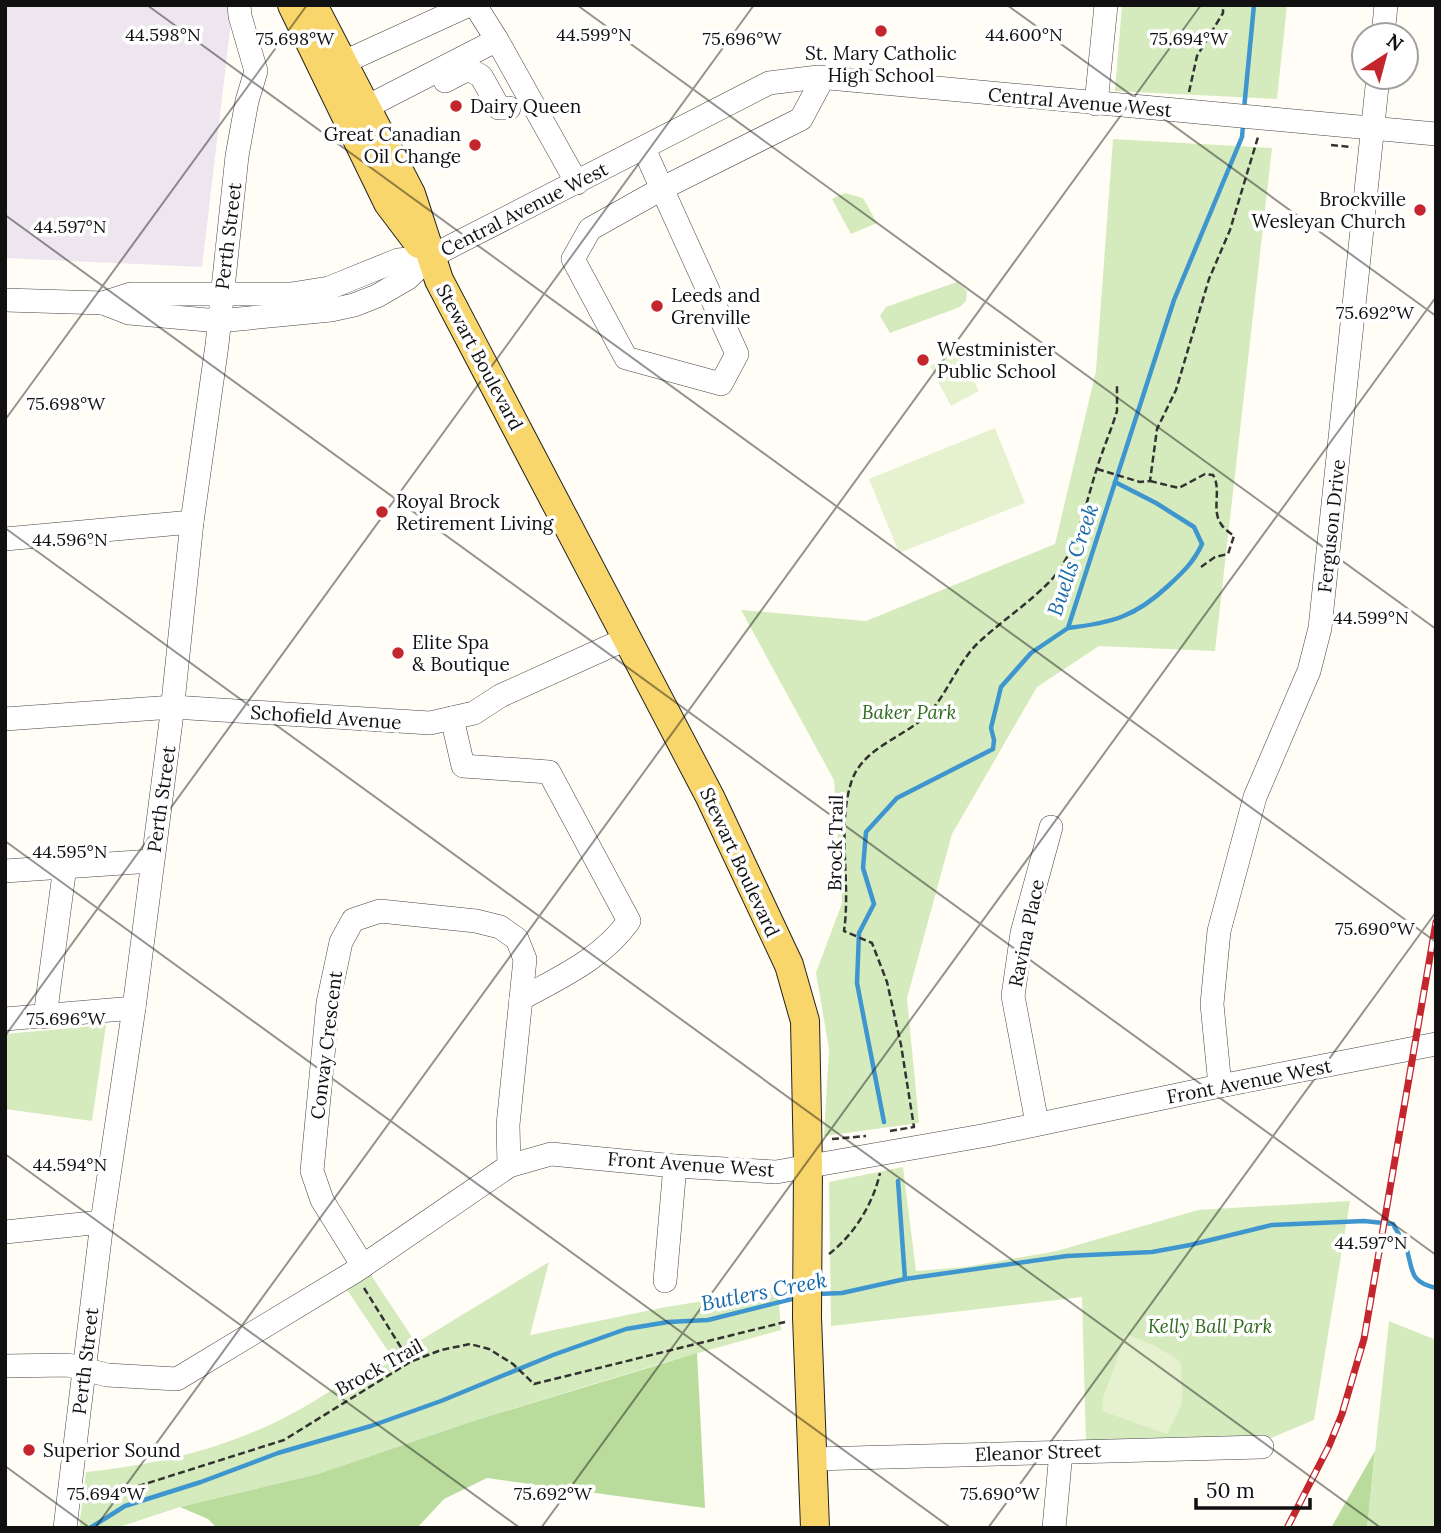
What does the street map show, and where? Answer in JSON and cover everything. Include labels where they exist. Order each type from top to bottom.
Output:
[{"type":"main road","name":"Stewart Boulevard","points":[[292,5],[356,112]]},
{"type":"main road","name":"Stewart Boulevard","points":[[313,5],[342,64],[388,203],[430,257],[439,280],[710,797],[789,965],[805,1021],[808,1166],[816,1265],[796,1319],[814,1459],[815,1528]]},
{"type":"street","name":"Perth Street","points":[[67,1518],[102,1222],[134,1008],[173,707],[192,522],[219,321],[237,156],[247,101],[256,71],[239,5]]},
{"type":"street","points":[[342,64],[469,5]]},
{"type":"street","points":[[475,5],[577,183]]},
{"type":"street","points":[[1096,104],[1106,5]]},
{"type":"street","points":[[356,112],[497,40]]},
{"type":"street","points":[[404,102],[468,69],[481,76],[499,108],[509,108]]},
{"type":"street","points":[[644,149],[663,188],[737,354],[721,384],[626,358],[573,259],[590,229],[663,188],[801,119],[823,78]]},
{"type":"street","name":"Central Avenue West","points":[[103,303],[130,313],[219,321],[331,310],[354,305],[377,296],[408,278],[430,257],[769,83],[823,78],[1225,115],[1260,128],[1372,128],[1436,134]]},
{"type":"street","name":"Ferguson Drive","points":[[1220,1086],[1212,1004],[1219,931],[1255,797],[1309,671],[1320,628],[1376,91]]},
{"type":"street","name":"Central Avenue West","points":[[5,300],[103,303],[131,295],[291,294],[329,288],[398,260],[430,257]]},
{"type":"street","points":[[5,539],[192,522]]},
{"type":"street","name":"Schofield Avenue","points":[[5,719],[173,707],[430,723],[474,712],[500,696],[628,638]]},
{"type":"street","points":[[452,718],[463,766],[549,772],[629,921],[617,938],[586,963],[521,999]]},
{"type":"street","name":"Ravina Place","points":[[1037,1123],[1013,996],[1022,933],[1051,827]]},
{"type":"street","points":[[5,871],[152,861]]},
{"type":"street","points":[[45,1017],[65,866]]},
{"type":"street","name":"Convay Crescent","points":[[359,1269],[322,1200],[312,1171],[328,1003],[341,942],[353,920],[380,911],[476,921],[500,927],[516,939],[525,959],[508,1125],[509,1166]]},
{"type":"street","points":[[5,1019],[134,1008]]},
{"type":"street","name":"Front Avenue West","points":[[5,1366],[68,1365],[107,1375],[177,1379],[359,1269],[509,1166],[551,1154],[776,1172],[808,1166],[879,1140],[987,1135],[1220,1086],[1436,1045]]},
{"type":"street","points":[[665,1281],[675,1166]]},
{"type":"street","points":[[5,1232],[102,1222]]},
{"type":"street","name":"Eleanor Street","points":[[814,1459],[1262,1447]]},
{"type":"street","points":[[1054,1528],[1061,1452]]},
{"type":"path","points":[[1163,110],[1172,91],[1191,92],[1197,56],[1223,12],[1223,5]]},
{"type":"path","points":[[1150,481],[1157,429],[1176,390],[1205,290],[1230,230],[1260,128]]},
{"type":"path","name":"Brock Trail","points":[[832,1139],[879,1140],[914,1126],[901,1045],[887,982],[872,943],[844,931],[848,907],[845,827],[850,784],[866,757],[927,715],[975,646],[1054,577],[1069,555],[1116,411],[1118,386]]},
{"type":"path","points":[[1097,468],[1140,482],[1150,481],[1179,488],[1205,474],[1213,475],[1217,481],[1216,500],[1220,523],[1234,536],[1228,554],[1215,557],[1201,567]]},
{"type":"path","points":[[816,1265],[845,1242],[876,1194],[879,1140]]},
{"type":"path","points":[[359,1269],[410,1362]]},
{"type":"path","name":"Brock Trail","points":[[67,1518],[284,1440],[410,1362],[433,1352],[470,1344],[489,1349],[513,1364],[534,1384],[796,1319]]},
{"type":"shaded area","points":[[5,5],[233,5],[202,267],[5,258]]},
{"type":"green space","points":[[1122,5],[1287,5],[1277,99],[1115,91]]},
{"type":"green space","name":"Baker Park","points":[[1113,139],[1272,148],[1215,651],[1099,646],[1037,687],[952,834],[907,998],[919,1123],[824,1136],[829,1049],[816,973],[842,903],[834,780],[741,610],[866,621],[1055,544],[1096,371]]},
{"type":"green space","points":[[845,193],[863,198],[877,223],[851,234],[832,199]]},
{"type":"green space","points":[[957,282],[967,291],[966,301],[960,307],[890,333],[880,316],[886,307]]},
{"type":"green space","points":[[957,351],[979,391],[951,406],[930,366]]},
{"type":"green space","points":[[995,428],[1025,503],[899,553],[869,479]]},
{"type":"green space","points":[[106,1025],[92,1121],[5,1109],[5,1034]]},
{"type":"green space","name":"Kelly Ball Park","points":[[903,1167],[916,1271],[965,1267],[1057,1251],[1198,1210],[1350,1201],[1314,1420],[1271,1438],[1086,1442],[1082,1297],[831,1326],[829,1182]]},
{"type":"green space","points":[[549,1262],[530,1335],[666,1307],[778,1289],[781,1330],[662,1363],[470,1422],[318,1474],[180,1507],[116,1528],[79,1528],[86,1472],[185,1455],[257,1431],[294,1413],[390,1354],[347,1290],[371,1275],[416,1343]]},
{"type":"green space","points":[[1389,1321],[1436,1340],[1436,1528],[1367,1528]]},
{"type":"green space","points":[[1126,1334],[1154,1345],[1181,1362],[1182,1404],[1167,1434],[1102,1411],[1103,1398]]},
{"type":"green space","points":[[697,1353],[705,1508],[487,1478],[444,1499],[417,1528],[217,1528],[208,1519],[180,1507],[318,1474],[470,1422]]},
{"type":"green space","points":[[1375,1451],[1367,1528],[1331,1528]]},
{"type":"waterway","name":"Buells Creek","points":[[1244,109],[1254,5]]},
{"type":"waterway","name":"Buells Creek","points":[[884,1122],[857,983],[859,933],[874,904],[863,868],[866,832],[897,798],[993,749],[991,728],[1001,687],[1031,653],[1068,628],[1174,300],[1242,137],[1243,125]]},
{"type":"waterway","points":[[1068,628],[1110,621],[1133,612],[1183,572],[1202,544],[1194,527],[1115,482]]},
{"type":"waterway","name":"Buells Creek","points":[[898,1181],[905,1279]]},
{"type":"waterway","name":"Butlers Creek","points":[[818,1294],[842,1293],[905,1279],[1067,1256],[1152,1252],[1272,1225],[1364,1221],[1393,1224],[1406,1247],[1414,1275],[1421,1283],[1436,1288]]},
{"type":"waterway","name":"Butlers Creek","points":[[90,1528],[125,1506],[201,1482],[278,1453],[371,1426],[626,1329],[668,1322],[708,1320],[796,1298]]},
{"type":"railway","points":[[1287,1528],[1329,1446],[1342,1414],[1364,1339],[1436,922]]},
{"type":"place","name":"St. Mary Catholic High School","points":[[881,31]]},
{"type":"place","name":"Dairy Queen","points":[[456,106]]},
{"type":"place","name":"Great Canadian Oil Change","points":[[475,145]]},
{"type":"place","name":"Brockville Wesleyan Church","points":[[1420,210]]},
{"type":"place","name":"Leeds and Grenville","points":[[657,306]]},
{"type":"place","name":"Westminister Public School","points":[[923,360]]},
{"type":"place","name":"Royal Brock Retirement Living","points":[[382,512]]},
{"type":"place","name":"Elite Spa & Boutique","points":[[398,653]]},
{"type":"place","name":"Superior Sound","points":[[29,1450]]}]
